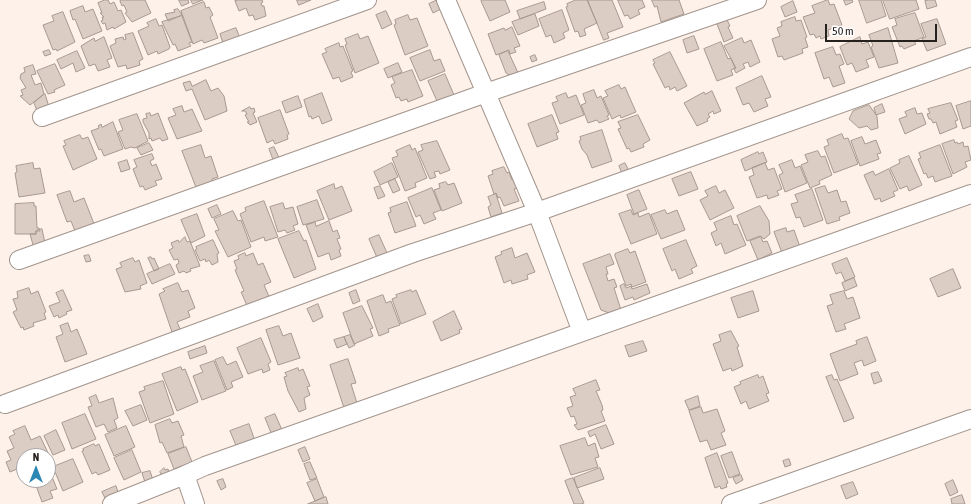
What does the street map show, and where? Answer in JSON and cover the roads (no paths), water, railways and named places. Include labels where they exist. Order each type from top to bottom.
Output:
[{"type":"street","points":[[42,118],[367,0]]},
{"type":"street","points":[[446,0],[537,212],[582,332]]},
{"type":"street","points":[[19,260],[486,93],[757,0]]},
{"type":"street","points":[[5,404],[413,253],[537,212],[971,57]]},
{"type":"street","points":[[112,504],[205,466],[971,194]]},
{"type":"street","points":[[731,504],[971,419]]},
{"type":"street","points":[[186,475],[195,504]]}]
